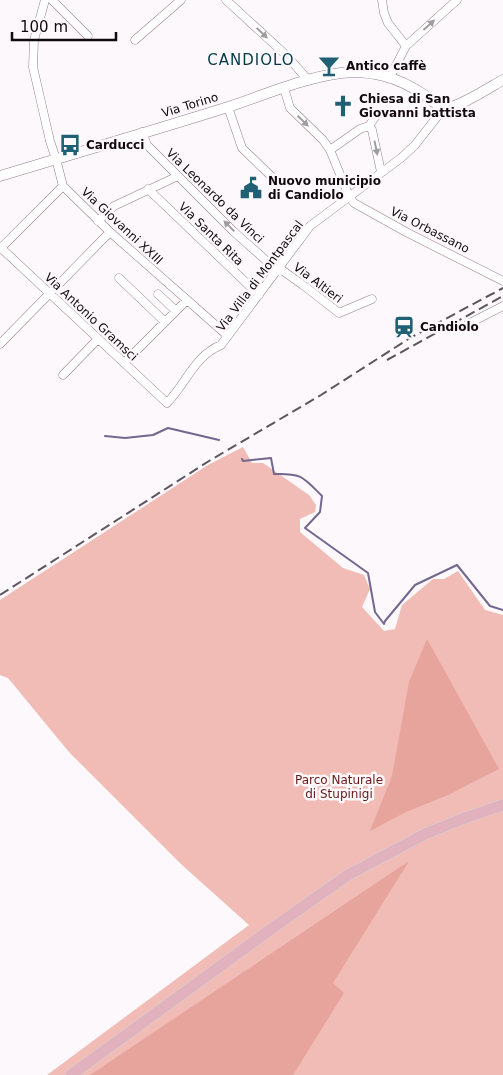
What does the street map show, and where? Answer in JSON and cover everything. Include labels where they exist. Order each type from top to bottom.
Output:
[{"type":"main road","name":"Via Torino","points":[[0,176],[325,76],[356,72],[390,77],[410,86],[444,108]]},
{"type":"main road","points":[[444,108],[454,107],[503,80]]},
{"type":"main road","points":[[71,1075],[274,926],[348,875],[425,834],[503,805]]},
{"type":"street","name":"Via Giovanni XXIII","points":[[45,0],[34,40],[33,67],[50,141],[63,186],[110,232],[228,336]]},
{"type":"street","points":[[52,0],[88,36]]},
{"type":"street","points":[[135,40],[181,0]]},
{"type":"street","points":[[226,0],[287,56],[308,80]]},
{"type":"street","points":[[382,0],[385,18],[406,46]]},
{"type":"street","points":[[390,77],[406,46],[457,0]]},
{"type":"street","points":[[284,88],[290,108],[323,140],[330,150],[349,196]]},
{"type":"street","points":[[228,107],[242,148],[273,178]]},
{"type":"street","name":"Via Villa di Montpascal","points":[[167,403],[206,353],[221,345],[310,226],[401,158],[415,145],[444,108]]},
{"type":"street","points":[[330,150],[360,129],[369,126],[378,113]]},
{"type":"street","points":[[369,126],[372,130],[381,172]]},
{"type":"street","name":"Via Leonardo da Vinci","points":[[142,132],[148,145],[178,176],[233,231],[278,270]]},
{"type":"street","points":[[98,221],[114,206],[178,176]]},
{"type":"street","points":[[0,248],[63,186]]},
{"type":"street","name":"Via Santa Rita","points":[[148,189],[259,295]]},
{"type":"street","name":"Via Orbassano","points":[[349,196],[354,203],[375,215],[502,278]]},
{"type":"street","points":[[0,343],[110,232]]},
{"type":"street","name":"Via Antonio Gramsci","points":[[0,248],[167,403]]},
{"type":"street","name":"Via Altieri","points":[[278,270],[303,285],[339,313],[372,299]]},
{"type":"street","points":[[119,278],[165,322]]},
{"type":"street","points":[[158,294],[176,311]]},
{"type":"street","points":[[124,363],[187,300]]},
{"type":"street","points":[[468,324],[503,306]]},
{"type":"street","points":[[63,375],[98,339]]},
{"type":"green space","name":"Parco Naturale di Stupinigi","points":[[243,447],[252,463],[263,463],[309,495],[316,505],[315,512],[300,519],[300,532],[343,568],[364,575],[370,589],[362,607],[384,631],[395,629],[402,605],[433,579],[444,579],[458,571],[485,610],[503,615],[503,1075],[47,1075],[249,925],[182,865],[69,752],[8,678],[0,675],[0,600],[208,465]]},
{"type":"shaded area","points":[[427,639],[499,769],[448,795],[406,812],[370,831],[392,776],[409,682]]},
{"type":"shaded area","points":[[409,861],[333,983],[344,993],[293,1075],[90,1075]]},
{"type":"waterway","points":[[105,436],[125,438],[153,435],[168,428],[219,440]]},
{"type":"waterway","points":[[242,459],[243,461],[271,458],[274,474],[291,474],[306,480],[322,496],[320,512],[305,528],[368,573],[375,612],[384,624],[415,585],[457,565],[490,606],[503,610]]},
{"type":"railway","points":[[0,595],[209,461],[321,395],[410,338],[503,288]]},
{"type":"railway","points":[[387,360],[503,296]]},
{"type":"place","name":"Antico caffè","points":[[329,66]]},
{"type":"place","name":"Chiesa di San Giovanni battista","points":[[343,106]]},
{"type":"place","name":"Carducci","points":[[70,145]]},
{"type":"place","name":"Nuovo municipio di Candiolo","points":[[251,188]]},
{"type":"place","name":"Candiolo","points":[[404,327]]},
{"type":"district","name":"CANDIOLO","points":[[251,60]]}]
